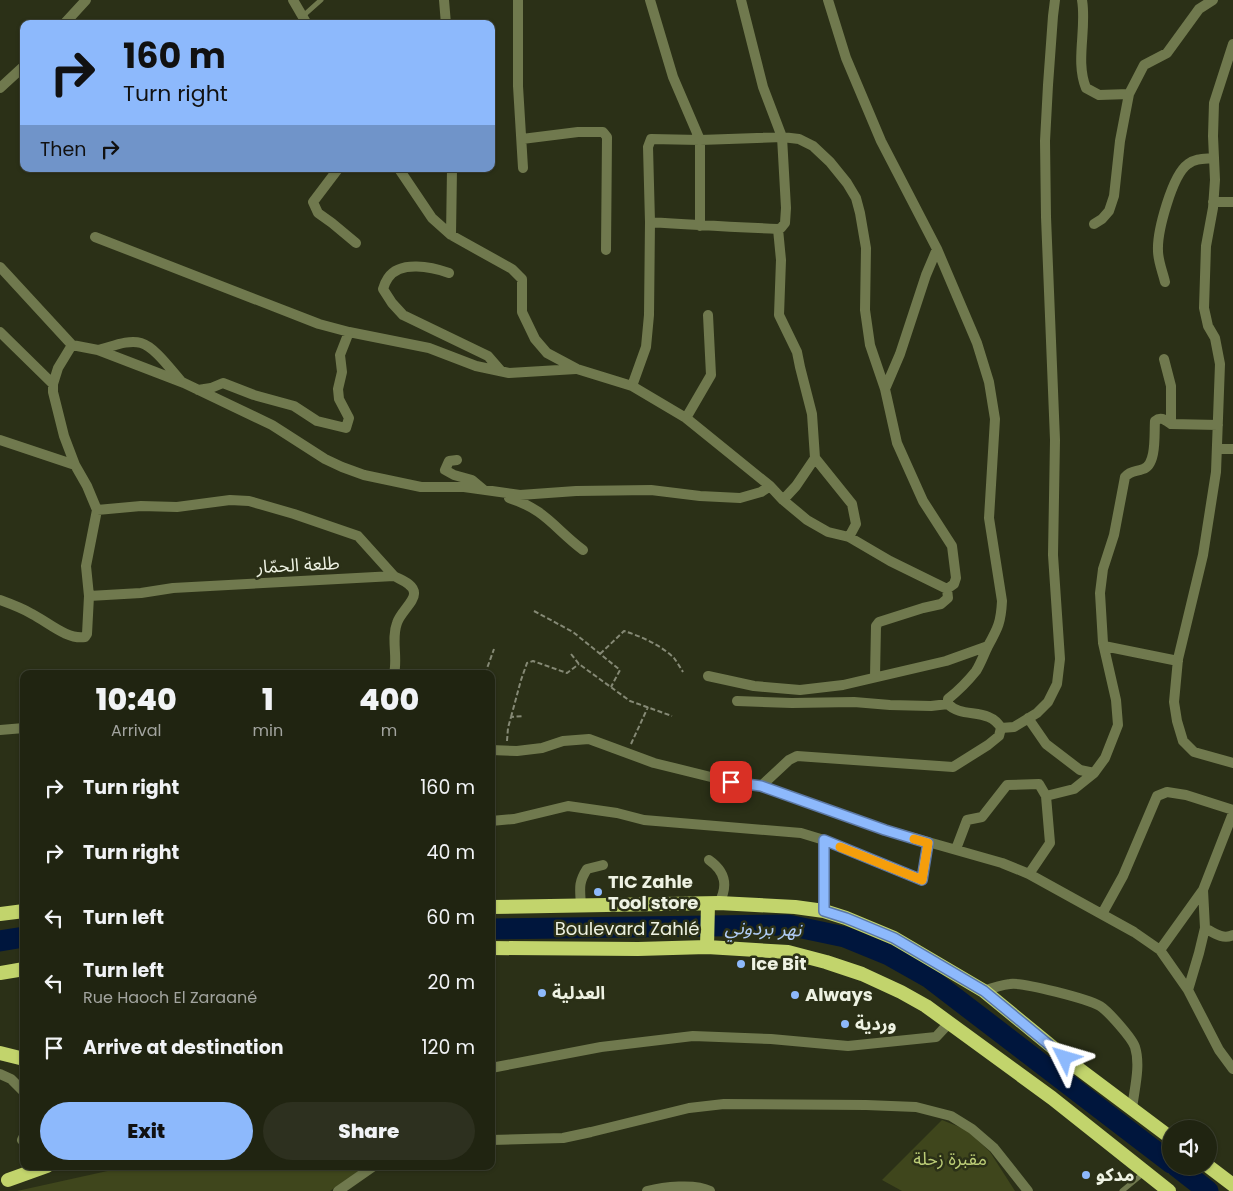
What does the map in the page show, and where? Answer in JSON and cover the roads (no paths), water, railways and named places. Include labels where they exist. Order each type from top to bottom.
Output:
[{"type":"highway","name":"Boulevard Zahlé","points":[[495,907],[713,904],[824,911],[846,918],[894,938],[984,991],[1079,1069],[1162,1131]]},
{"type":"highway","points":[[707,948],[713,904]]},
{"type":"highway","points":[[0,914],[20,912]]},
{"type":"highway","name":"Boulevard Zahlé","points":[[495,948],[707,948],[788,952],[862,974],[926,1006],[1052,1098],[1169,1191]]},
{"type":"highway","points":[[0,973],[20,970]]},
{"type":"highway","points":[[0,1047],[20,1048]]},
{"type":"highway","points":[[0,1053],[20,1058]]},
{"type":"highway","points":[[4,1183],[20,1168]]},
{"type":"highway","points":[[4,1183],[38,1170]]},
{"type":"highway","points":[[1217,1173],[1233,1185]]},
{"type":"street","points":[[68,20],[86,0]]},
{"type":"street","points":[[293,0],[305,20]]},
{"type":"street","points":[[444,0],[446,20]]},
{"type":"street","points":[[518,0],[518,86],[523,168]]},
{"type":"street","points":[[650,0],[673,76],[700,140],[700,226]]},
{"type":"street","points":[[650,222],[778,229],[785,223],[786,208],[782,137],[763,87],[742,0]]},
{"type":"street","points":[[828,0],[846,58],[881,141],[937,249],[976,343],[992,397],[995,419],[989,518],[1002,601],[1001,615],[996,632],[977,670],[948,699],[948,704]]},
{"type":"street","points":[[1001,728],[1014,727],[1048,702],[1057,684],[1060,659],[1053,555],[1055,440],[1046,217],[1048,85],[1052,16],[1056,0]]},
{"type":"street","points":[[1082,0],[1084,13],[1082,81],[1086,88],[1099,95],[1129,94]]},
{"type":"street","points":[[1094,224],[1109,211],[1114,196],[1120,142],[1129,94],[1144,65],[1167,53],[1199,9],[1213,0]]},
{"type":"street","points":[[1233,44],[1214,103],[1213,202],[1206,246],[1204,308],[1208,326],[1215,338],[1220,364],[1216,472],[1203,555],[1178,661],[1174,702],[1183,741],[1194,752],[1233,763]]},
{"type":"street","points":[[0,88],[20,70]]},
{"type":"street","points":[[522,138],[578,132],[603,132],[606,137],[606,250]]},
{"type":"street","points":[[632,386],[646,348],[649,315],[650,222],[648,147],[651,139],[700,140],[782,137],[799,140],[813,146],[830,162],[856,198],[866,248],[865,310],[870,345],[885,390],[897,443],[923,501],[952,546],[956,578],[954,584],[947,588]]},
{"type":"street","points":[[1165,282],[1158,252],[1165,207],[1176,180],[1186,165],[1196,159],[1214,158]]},
{"type":"street","points":[[336,172],[313,202],[318,213],[356,243]]},
{"type":"street","points":[[401,172],[432,218],[451,235],[512,269],[522,279],[522,312],[535,339],[547,353],[577,369],[632,386],[686,418],[770,486],[783,500],[807,520],[828,532],[849,537],[947,588]]},
{"type":"street","points":[[451,235],[452,172]]},
{"type":"street","points":[[1213,202],[1233,202]]},
{"type":"street","points":[[778,229],[781,260],[779,315],[797,352],[812,414],[815,458],[852,504],[856,524],[849,537]]},
{"type":"street","points":[[96,236],[319,324],[429,348],[476,366],[509,373],[577,369]]},
{"type":"street","points":[[885,390],[900,354],[926,274],[937,249]]},
{"type":"street","points":[[449,273],[419,266],[403,267],[389,276],[383,289],[403,315],[488,356],[501,371]]},
{"type":"street","points":[[0,267],[72,345],[98,350],[184,383],[272,425],[325,459],[364,475],[421,487],[464,487],[520,495],[576,491],[651,490],[700,496],[740,498],[761,492],[770,486]]},
{"type":"street","points":[[686,418],[711,375],[708,315]]},
{"type":"street","points":[[0,332],[53,384]]},
{"type":"street","points":[[198,390],[211,388],[223,383],[254,395],[294,406],[317,421],[346,428],[349,418],[339,399],[338,389],[342,372],[340,355],[350,332]]},
{"type":"street","points":[[98,350],[127,343],[141,342],[153,349],[184,383]]},
{"type":"street","points":[[0,600],[30,613],[68,635],[81,638],[87,634],[89,596],[86,566],[97,510],[87,486],[75,465],[53,392],[53,384],[58,368],[72,345]]},
{"type":"street","points":[[1164,359],[1172,386],[1171,424]]},
{"type":"street","points":[[1046,796],[1074,789],[1094,773],[1105,758],[1118,725],[1116,700],[1104,646],[1100,593],[1103,569],[1114,535],[1126,477],[1129,472],[1145,469],[1150,465],[1153,458],[1155,421],[1158,419],[1163,418],[1171,424],[1218,425]]},
{"type":"street","points":[[0,440],[75,465]]},
{"type":"street","points":[[1217,449],[1233,449]]},
{"type":"street","points":[[783,500],[796,486],[815,458]]},
{"type":"street","points":[[457,460],[449,461],[445,470],[454,475],[472,480],[485,490]]},
{"type":"street","points":[[503,493],[507,498],[523,502],[548,518],[572,542],[583,550]]},
{"type":"street","points":[[97,510],[141,506],[177,507],[230,500],[248,501],[294,514],[358,536],[394,576],[413,588],[415,594],[412,601],[402,612],[397,623],[394,636],[396,650],[394,670]]},
{"type":"street","name":"طلعة الحمّار","points":[[89,596],[141,593],[173,588],[394,576]]},
{"type":"street","points":[[875,676],[876,626],[878,622],[941,604],[948,598],[947,588]]},
{"type":"street","points":[[708,676],[754,686],[800,690],[843,685],[875,676],[946,662],[988,646]]},
{"type":"street","points":[[1104,646],[1178,661]]},
{"type":"street","points":[[737,701],[792,703],[854,702],[931,706],[948,704]]},
{"type":"street","points":[[761,786],[789,760],[797,756],[953,767],[999,736],[1001,728],[989,716],[960,711],[948,704]]},
{"type":"street","points":[[1028,718],[1046,744],[1080,770],[1094,773]]},
{"type":"street","points":[[0,730],[20,728]]},
{"type":"street","points":[[495,750],[542,748],[563,741],[589,739],[654,763],[731,782],[761,786],[885,830],[1002,863],[1029,874],[1134,932],[1160,950],[1188,990],[1219,1050],[1233,1069]]},
{"type":"street","points":[[956,850],[967,820],[982,817],[1008,785],[1039,784],[1046,796],[1050,843],[1029,874]]},
{"type":"street","points":[[1102,914],[1123,876],[1157,796],[1167,792],[1186,795],[1233,812],[1203,890],[1160,950]]},
{"type":"street","points":[[495,821],[514,819],[568,806],[617,813],[644,820],[801,833],[824,840],[922,880],[928,843]]},
{"type":"street","points":[[824,840],[824,911]]},
{"type":"street","points":[[709,860],[715,865],[725,882],[724,893],[713,904]]},
{"type":"street","points":[[581,905],[579,883],[586,869],[603,865]]},
{"type":"street","points":[[1188,990],[1200,953],[1205,928],[1203,890]]},
{"type":"street","points":[[1205,928],[1218,936],[1226,937],[1233,935]]},
{"type":"street","points":[[984,991],[1011,984],[1055,992],[1100,1006],[1132,1042],[1135,1049],[1137,1065],[1132,1109]]},
{"type":"street","points":[[495,1067],[601,1047],[692,1036],[771,1039],[848,1046],[936,1037],[949,1023]]},
{"type":"street","points":[[0,1074],[11,1079],[20,1088]]},
{"type":"street","points":[[495,1140],[564,1138],[689,1108],[724,1104],[916,1107],[951,1116],[972,1129],[994,1148],[1028,1191]]},
{"type":"street","points":[[338,1191],[368,1170]]},
{"type":"street","points":[[647,1191],[663,1187],[705,1189],[710,1191]]},
{"type":"lane","points":[[305,20],[321,0]]},
{"type":"lane","points":[[1122,1191],[1145,1172]]},
{"type":"waterway","name":"نهر بردوني","points":[[495,929],[788,925],[845,937],[889,955],[928,977],[1162,1156]]},
{"type":"waterway","name":"نهر بردوني","points":[[0,941],[20,938]]},
{"type":"waterway","name":"نهر بردوني","points":[[1188,1175],[1208,1191]]},
{"type":"place","name":"TIC Zahle Tool store","points":[[598,892]]},
{"type":"place","name":"Ice Bit","points":[[741,964]]},
{"type":"place","name":"العدلية","points":[[542,993]]},
{"type":"place","name":"Always","points":[[795,995]]},
{"type":"place","name":"وردية","points":[[845,1024]]},
{"type":"place","name":"مدكو","points":[[1086,1175]]},
{"type":"park label","name":"مقبرة زحلة","points":[[950,1159]]}]
